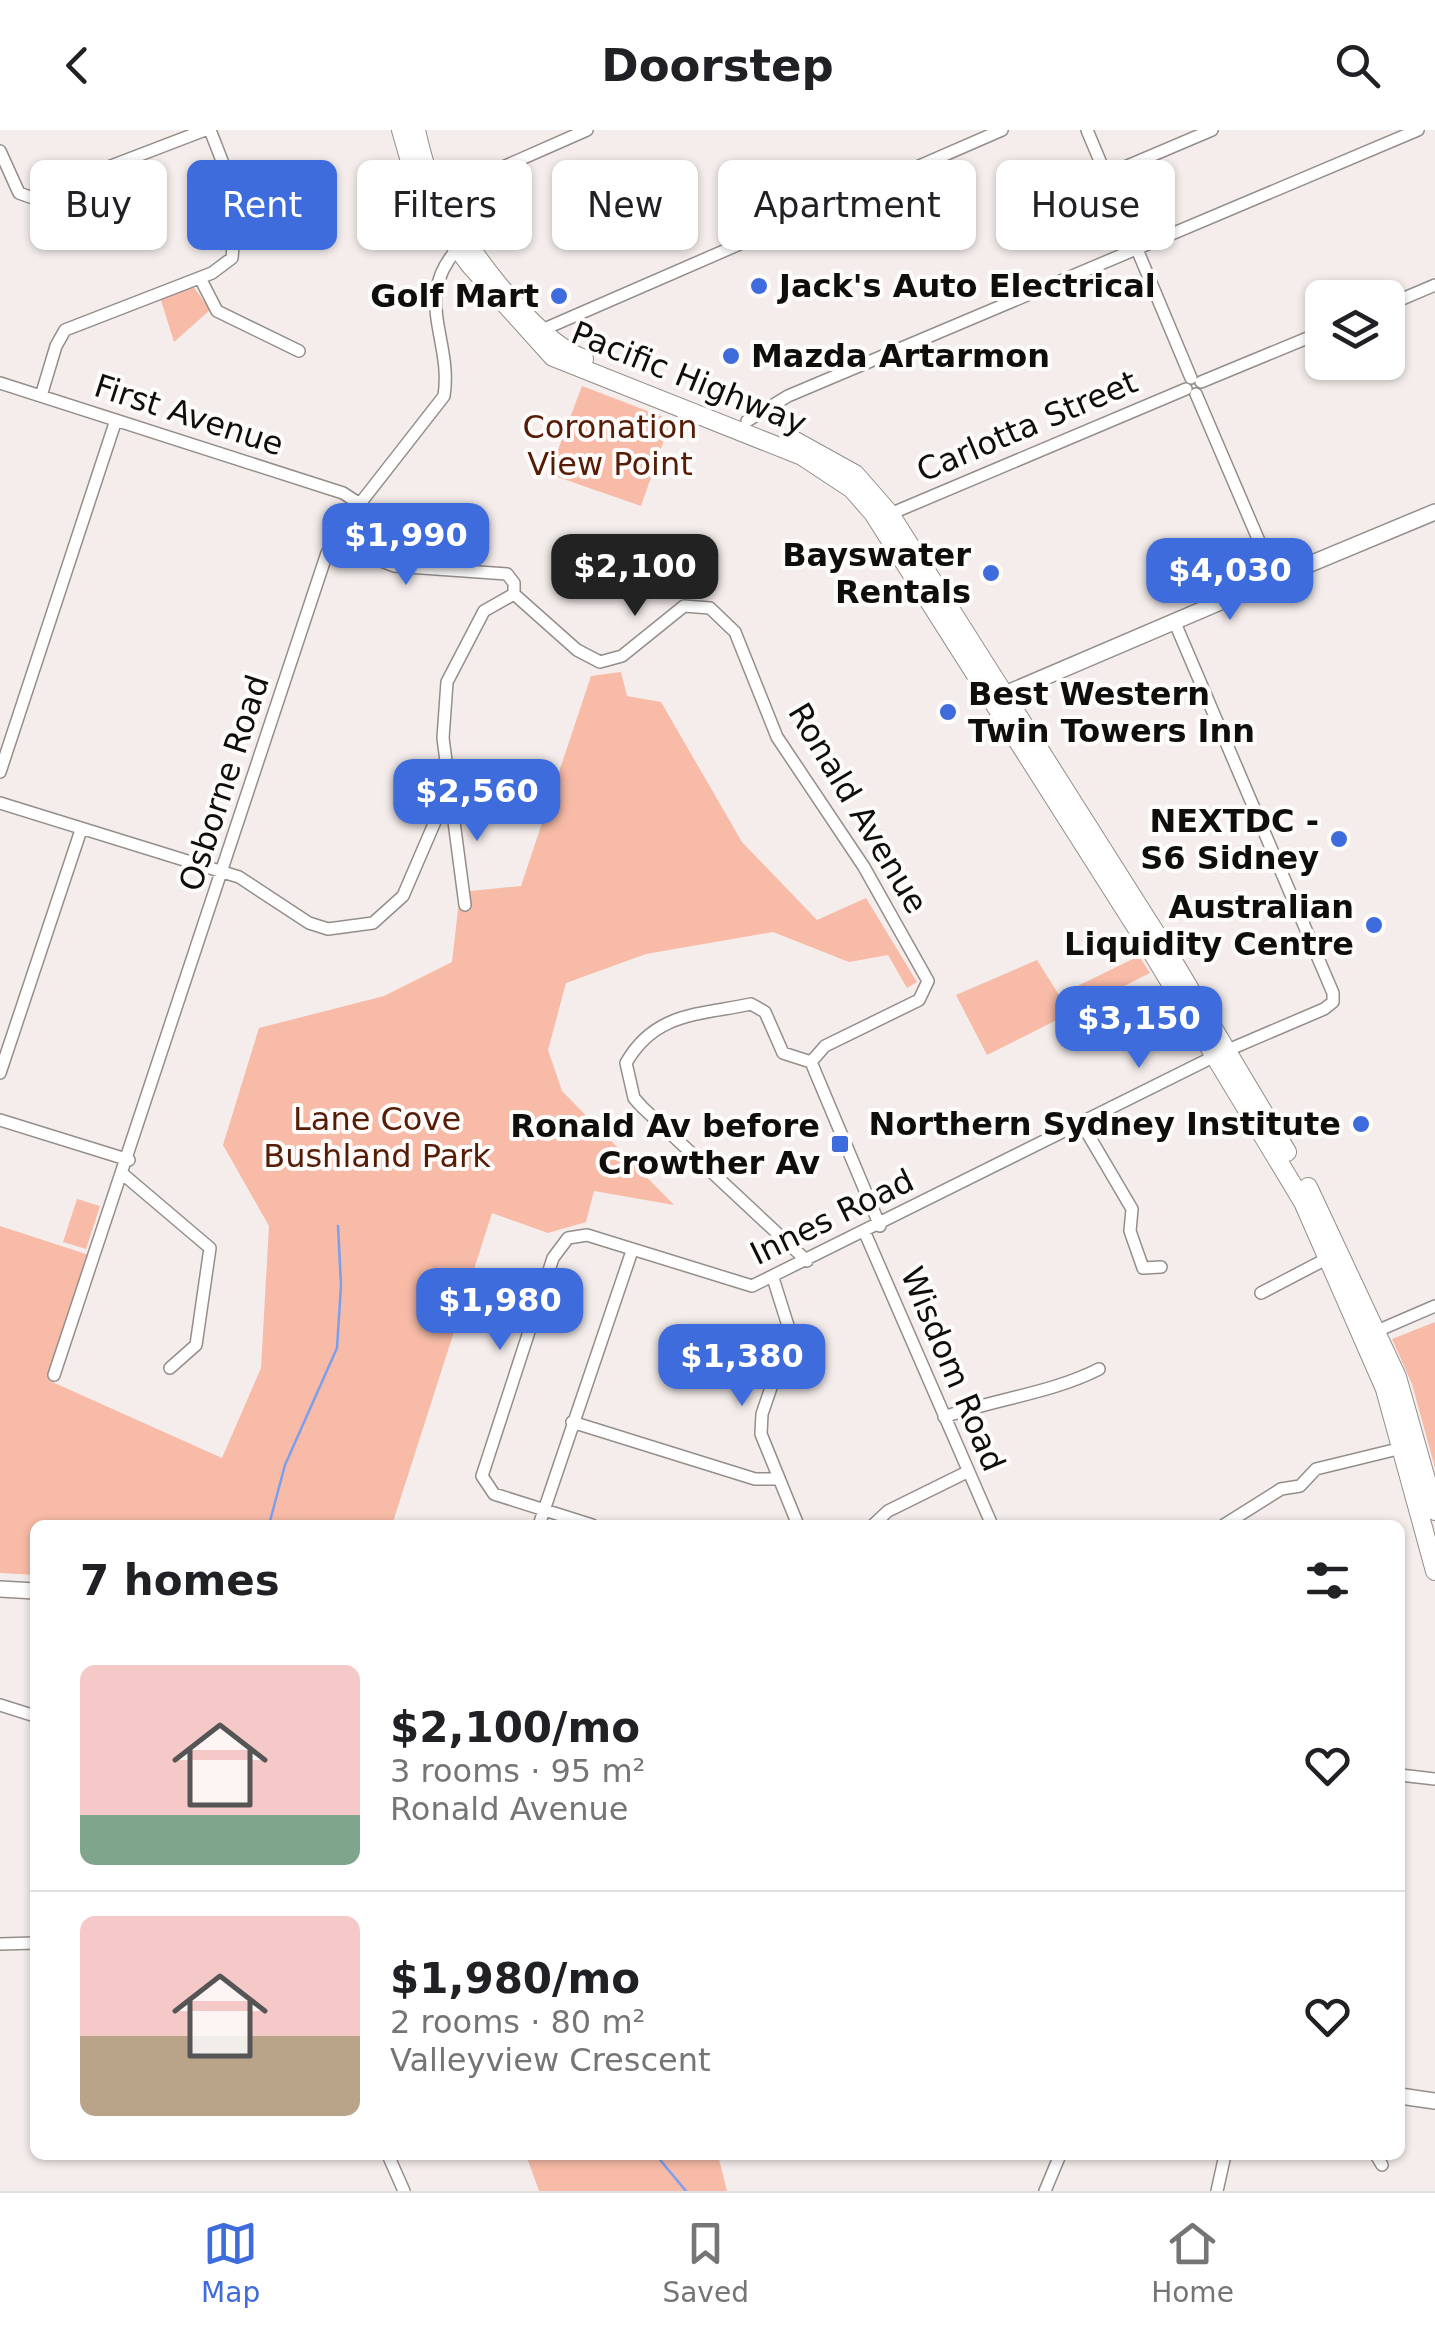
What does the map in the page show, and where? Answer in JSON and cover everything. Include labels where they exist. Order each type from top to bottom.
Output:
[{"type":"main road","name":"Pacific Highway","points":[[401,130],[415,160]]},
{"type":"main road","name":"Pacific Highway","points":[[416,130],[423,160]]},
{"type":"main road","name":"Pacific Highway","points":[[467,250],[552,357],[792,451],[852,489],[998,697]]},
{"type":"main road","name":"Pacific Highway","points":[[468,250],[542,330],[570,354],[746,420],[835,460],[865,483],[890,514],[998,697],[1320,1207],[1370,1334],[1435,1571]]},
{"type":"main road","name":"Pacific Highway","points":[[1222,1053],[1304,1202],[1370,1334],[1397,1377],[1435,1511]]},
{"type":"street","points":[[0,151],[19,192],[36,195],[207,130],[235,192],[235,246],[223,267],[65,330],[41,396]]},
{"type":"street","points":[[518,160],[586,130]]},
{"type":"street","points":[[542,330],[1002,130]]},
{"type":"street","points":[[1087,130],[1100,160]]},
{"type":"street","points":[[1141,160],[1212,130]]},
{"type":"street","points":[[746,420],[788,396],[1418,130]]},
{"type":"street","name":"Osborne Road","points":[[54,1375],[333,542],[444,396],[434,295],[443,267],[457,250]]},
{"type":"street","points":[[1134,251],[1275,575]]},
{"type":"street","points":[[200,278],[217,310],[298,350]]},
{"type":"street","points":[[1405,297],[1435,285]]},
{"type":"street","name":"Carlotta Street","points":[[890,514],[1305,339]]},
{"type":"street","name":"First Avenue","points":[[0,383],[344,493],[360,504]]},
{"type":"street","points":[[0,772],[116,420]]},
{"type":"street","points":[[998,697],[1176,623],[1275,575],[1435,512]]},
{"type":"street","name":"Ronald Avenue","points":[[333,542],[394,566],[507,574],[514,582],[514,594],[577,650],[600,662],[622,656],[692,605],[715,612],[739,639],[777,737],[864,867],[928,981],[919,1000],[826,1046],[811,1062]]},
{"type":"street","points":[[464,905],[443,738],[448,682],[484,610],[514,594]]},
{"type":"street","name":"Innes Road","points":[[544,1510],[494,1494],[482,1476],[553,1258],[568,1238],[588,1235],[741,1286],[773,1278],[1332,1002],[1333,994],[1176,623]]},
{"type":"street","points":[[0,803],[224,871],[319,928],[366,926],[403,896],[449,789]]},
{"type":"street","points":[[0,1073],[81,830]]},
{"type":"street","points":[[807,1261],[634,1098],[626,1063],[650,1031],[676,1020],[751,1004],[765,1012],[783,1053],[811,1062],[880,1226]]},
{"type":"street","points":[[0,1120],[128,1160]]},
{"type":"street","points":[[1082,1124],[1132,1209],[1130,1231],[1143,1268],[1161,1266]]},
{"type":"street","points":[[124,1174],[210,1248],[196,1345],[170,1368]]},
{"type":"street","name":"Wisdom Road","points":[[865,1233],[990,1520]]},
{"type":"street","points":[[541,1520],[632,1250]]},
{"type":"street","points":[[1261,1292],[1330,1257]]},
{"type":"street","points":[[773,1278],[790,1332],[760,1424],[777,1479],[796,1520]]},
{"type":"street","points":[[1370,1334],[1435,1306]]},
{"type":"street","points":[[944,1417],[1010,1395],[1062,1386],[1099,1369]]},
{"type":"street","points":[[572,1422],[755,1479],[777,1479]]},
{"type":"street","points":[[1232,1520],[1280,1489],[1300,1486],[1316,1470],[1402,1448]]},
{"type":"street","points":[[878,1520],[888,1511],[966,1472]]},
{"type":"street","points":[[544,1510],[576,1520]]},
{"type":"street","points":[[0,1589],[30,1591]]},
{"type":"street","points":[[0,1705],[30,1714]]},
{"type":"street","points":[[1405,1776],[1435,1780]]},
{"type":"street","points":[[0,1944],[30,1944]]},
{"type":"street","points":[[1405,2097],[1435,2101]]},
{"type":"street","points":[[390,2160],[404,2191]]},
{"type":"street","points":[[1044,2191],[1058,2160]]},
{"type":"street","points":[[1217,2191],[1224,2160]]},
{"type":"green space","points":[[193,286],[210,310],[174,342],[160,297]]},
{"type":"green space","name":"Coronation View Point","points":[[582,386],[671,420],[641,506],[549,474]]},
{"type":"green space","name":"Lane Cove Bushland Park","points":[[621,672],[627,696],[661,702],[742,842],[817,920],[866,898],[917,982],[907,988],[888,955],[849,962],[773,932],[646,954],[566,983],[548,1050],[562,1091],[674,1205],[594,1191],[586,1222],[548,1233],[492,1213],[394,1520],[30,1520],[30,1575],[0,1573],[0,1226],[89,1255],[50,1381],[222,1458],[261,1368],[269,1226],[223,1145],[259,1028],[384,996],[452,962],[460,892],[521,886],[591,676]]},
{"type":"green space","points":[[1139,956],[1150,973],[987,1055],[956,995],[1037,960],[1059,995]]},
{"type":"green space","points":[[77,1199],[100,1206],[86,1249],[63,1242]]},
{"type":"green space","points":[[1435,1322],[1435,1468],[1412,1384],[1392,1339]]},
{"type":"green space","points":[[528,2160],[719,2160],[727,2191],[539,2191]]},
{"type":"waterway","points":[[270,1520],[285,1465],[337,1348],[341,1285],[338,1226]]},
{"type":"waterway","points":[[660,2160],[686,2191]]},
{"type":"place","name":"Jack's Auto Electrical","points":[[759,286]]},
{"type":"place","name":"Golf Mart","points":[[559,296]]},
{"type":"place","name":"Mazda Artarmon","points":[[731,356]]},
{"type":"place","name":"Bayswater Rentals","points":[[991,573]]},
{"type":"place","name":"Best Western Twin Towers Inn","points":[[948,712]]},
{"type":"place","name":"NEXTDC - S6 Sidney","points":[[1339,839]]},
{"type":"place","name":"Australian Liquidity Centre","points":[[1374,925]]},
{"type":"place","name":"Northern Sydney Institute","points":[[1361,1124]]},
{"type":"place","name":"Ronald Av before Crowther Av","points":[[840,1144]]}]
